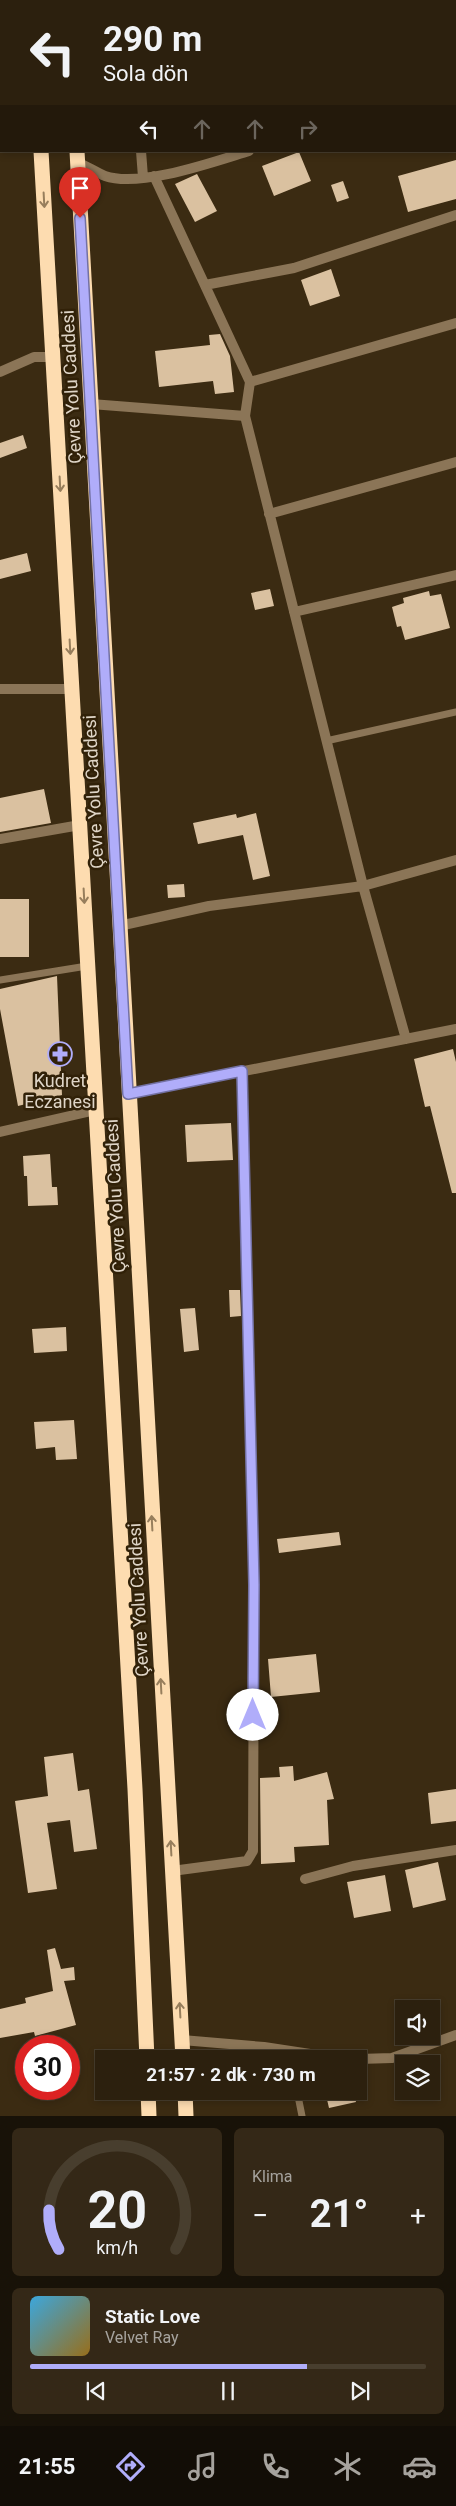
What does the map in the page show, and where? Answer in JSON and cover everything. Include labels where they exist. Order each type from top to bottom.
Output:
[{"type":"highway","name":"Çevre Yolu Caddesi","points":[[41,152],[134,1779],[147,2050]]},
{"type":"highway","name":"Çevre Yolu Caddesi","points":[[77,156],[118,926],[183,2050]]},
{"type":"highway","points":[[149,2100],[150,2116]]},
{"type":"highway","points":[[185,2100],[186,2116]]},
{"type":"street","points":[[140,152],[149,176],[205,285],[250,382],[245,416],[363,886],[406,1039]]},
{"type":"street","points":[[77,156],[106,176],[149,176],[170,174],[246,152]]},
{"type":"street","points":[[205,285],[294,268],[456,215]]},
{"type":"street","points":[[250,382],[456,323]]},
{"type":"street","points":[[0,372],[34,357],[53,357]]},
{"type":"street","points":[[90,404],[245,416]]},
{"type":"street","points":[[269,514],[456,462]]},
{"type":"street","points":[[294,612],[456,575]]},
{"type":"street","points":[[0,689],[72,688]]},
{"type":"street","points":[[0,839],[80,825]]},
{"type":"street","points":[[118,926],[208,906],[363,886],[456,860]]},
{"type":"street","points":[[128,1094],[456,1029]]},
{"type":"street","points":[[172,1871],[247,1861],[253,1851],[254,1585],[242,1071]]},
{"type":"street","points":[[0,1132],[96,1110]]},
{"type":"street","points":[[305,1879],[353,1866],[456,1850]]},
{"type":"street","points":[[367,2059],[392,2058],[456,2035]]},
{"type":"street","points":[[182,2040],[254,2050]]},
{"type":"lane","points":[[326,741],[456,712]]},
{"type":"lane","points":[[0,980],[88,966]]},
{"type":"lane","points":[[299,2100],[302,2116]]},
{"type":"building","points":[[299,152],[311,181],[274,196],[262,166]]},
{"type":"building","points":[[456,160],[456,199],[408,212],[398,176]]},
{"type":"building","points":[[197,174],[217,211],[195,222],[175,184]]},
{"type":"building","points":[[343,181],[349,198],[337,202],[331,185]]},
{"type":"building","points":[[331,269],[340,296],[310,306],[301,280]]},
{"type":"building","points":[[220,334],[230,356],[234,392],[215,394],[213,381],[159,387],[155,351],[210,345],[209,335]]},
{"type":"building","points":[[23,435],[27,448],[0,458],[0,443]]},
{"type":"building","points":[[27,553],[31,571],[0,579],[0,560]]},
{"type":"building","points":[[270,589],[274,606],[255,610],[251,593]]},
{"type":"building","points":[[429,591],[430,596],[441,594],[450,628],[405,640],[401,626],[397,627],[392,607],[404,603],[403,598]]},
{"type":"building","points":[[44,789],[51,823],[0,832],[0,798]]},
{"type":"building","points":[[256,813],[270,876],[253,880],[243,835],[198,844],[193,823],[236,814],[237,818]]},
{"type":"building","points":[[184,884],[185,897],[168,898],[167,885]]},
{"type":"building","points":[[0,899],[29,899],[29,957],[0,957]]},
{"type":"building","points":[[57,976],[62,1095],[18,1106],[0,1009],[0,989]]},
{"type":"building","points":[[453,1049],[456,1062],[456,1193],[452,1193],[430,1106],[425,1107],[414,1059]]},
{"type":"building","points":[[231,1123],[233,1160],[187,1162],[185,1125]]},
{"type":"building","points":[[50,1154],[52,1187],[57,1187],[58,1205],[28,1206],[27,1176],[24,1176],[23,1156]]},
{"type":"building","points":[[229,1290],[240,1290],[241,1316],[230,1317]]},
{"type":"building","points":[[195,1308],[199,1350],[184,1352],[180,1309]]},
{"type":"building","points":[[66,1327],[67,1351],[34,1353],[32,1329]]},
{"type":"building","points":[[74,1420],[77,1459],[56,1460],[55,1447],[36,1449],[34,1422]]},
{"type":"building","points":[[339,1532],[341,1545],[279,1553],[277,1539]]},
{"type":"building","points":[[316,1654],[320,1692],[271,1697],[268,1659]]},
{"type":"building","points":[[73,1753],[78,1791],[89,1789],[97,1849],[74,1852],[70,1820],[47,1823],[57,1889],[28,1893],[15,1801],[48,1796],[44,1757]]},
{"type":"building","points":[[293,1766],[294,1781],[327,1772],[334,1799],[327,1800],[329,1845],[294,1847],[295,1862],[261,1864],[260,1778],[280,1777],[279,1767]]},
{"type":"building","points":[[456,1789],[456,1821],[431,1824],[428,1793]]},
{"type":"building","points":[[438,1862],[446,1900],[413,1908],[405,1870]]},
{"type":"building","points":[[385,1875],[391,1911],[354,1918],[347,1882]]},
{"type":"building","points":[[55,1948],[61,1969],[74,1967],[75,1980],[64,1981],[76,2025],[39,2035],[35,2035],[34,2032],[0,2038],[0,2009],[26,2003],[25,1998],[53,1991],[47,1950]]},
{"type":"building","points":[[327,2100],[355,2100],[356,2102],[329,2108]]},
{"type":"place","name":"Kudret Eczanesi","points":[[60,1054]]},
{"type":"route","points":[[80,218],[128,1094],[242,1071],[254,1585],[253,1715]]}]
